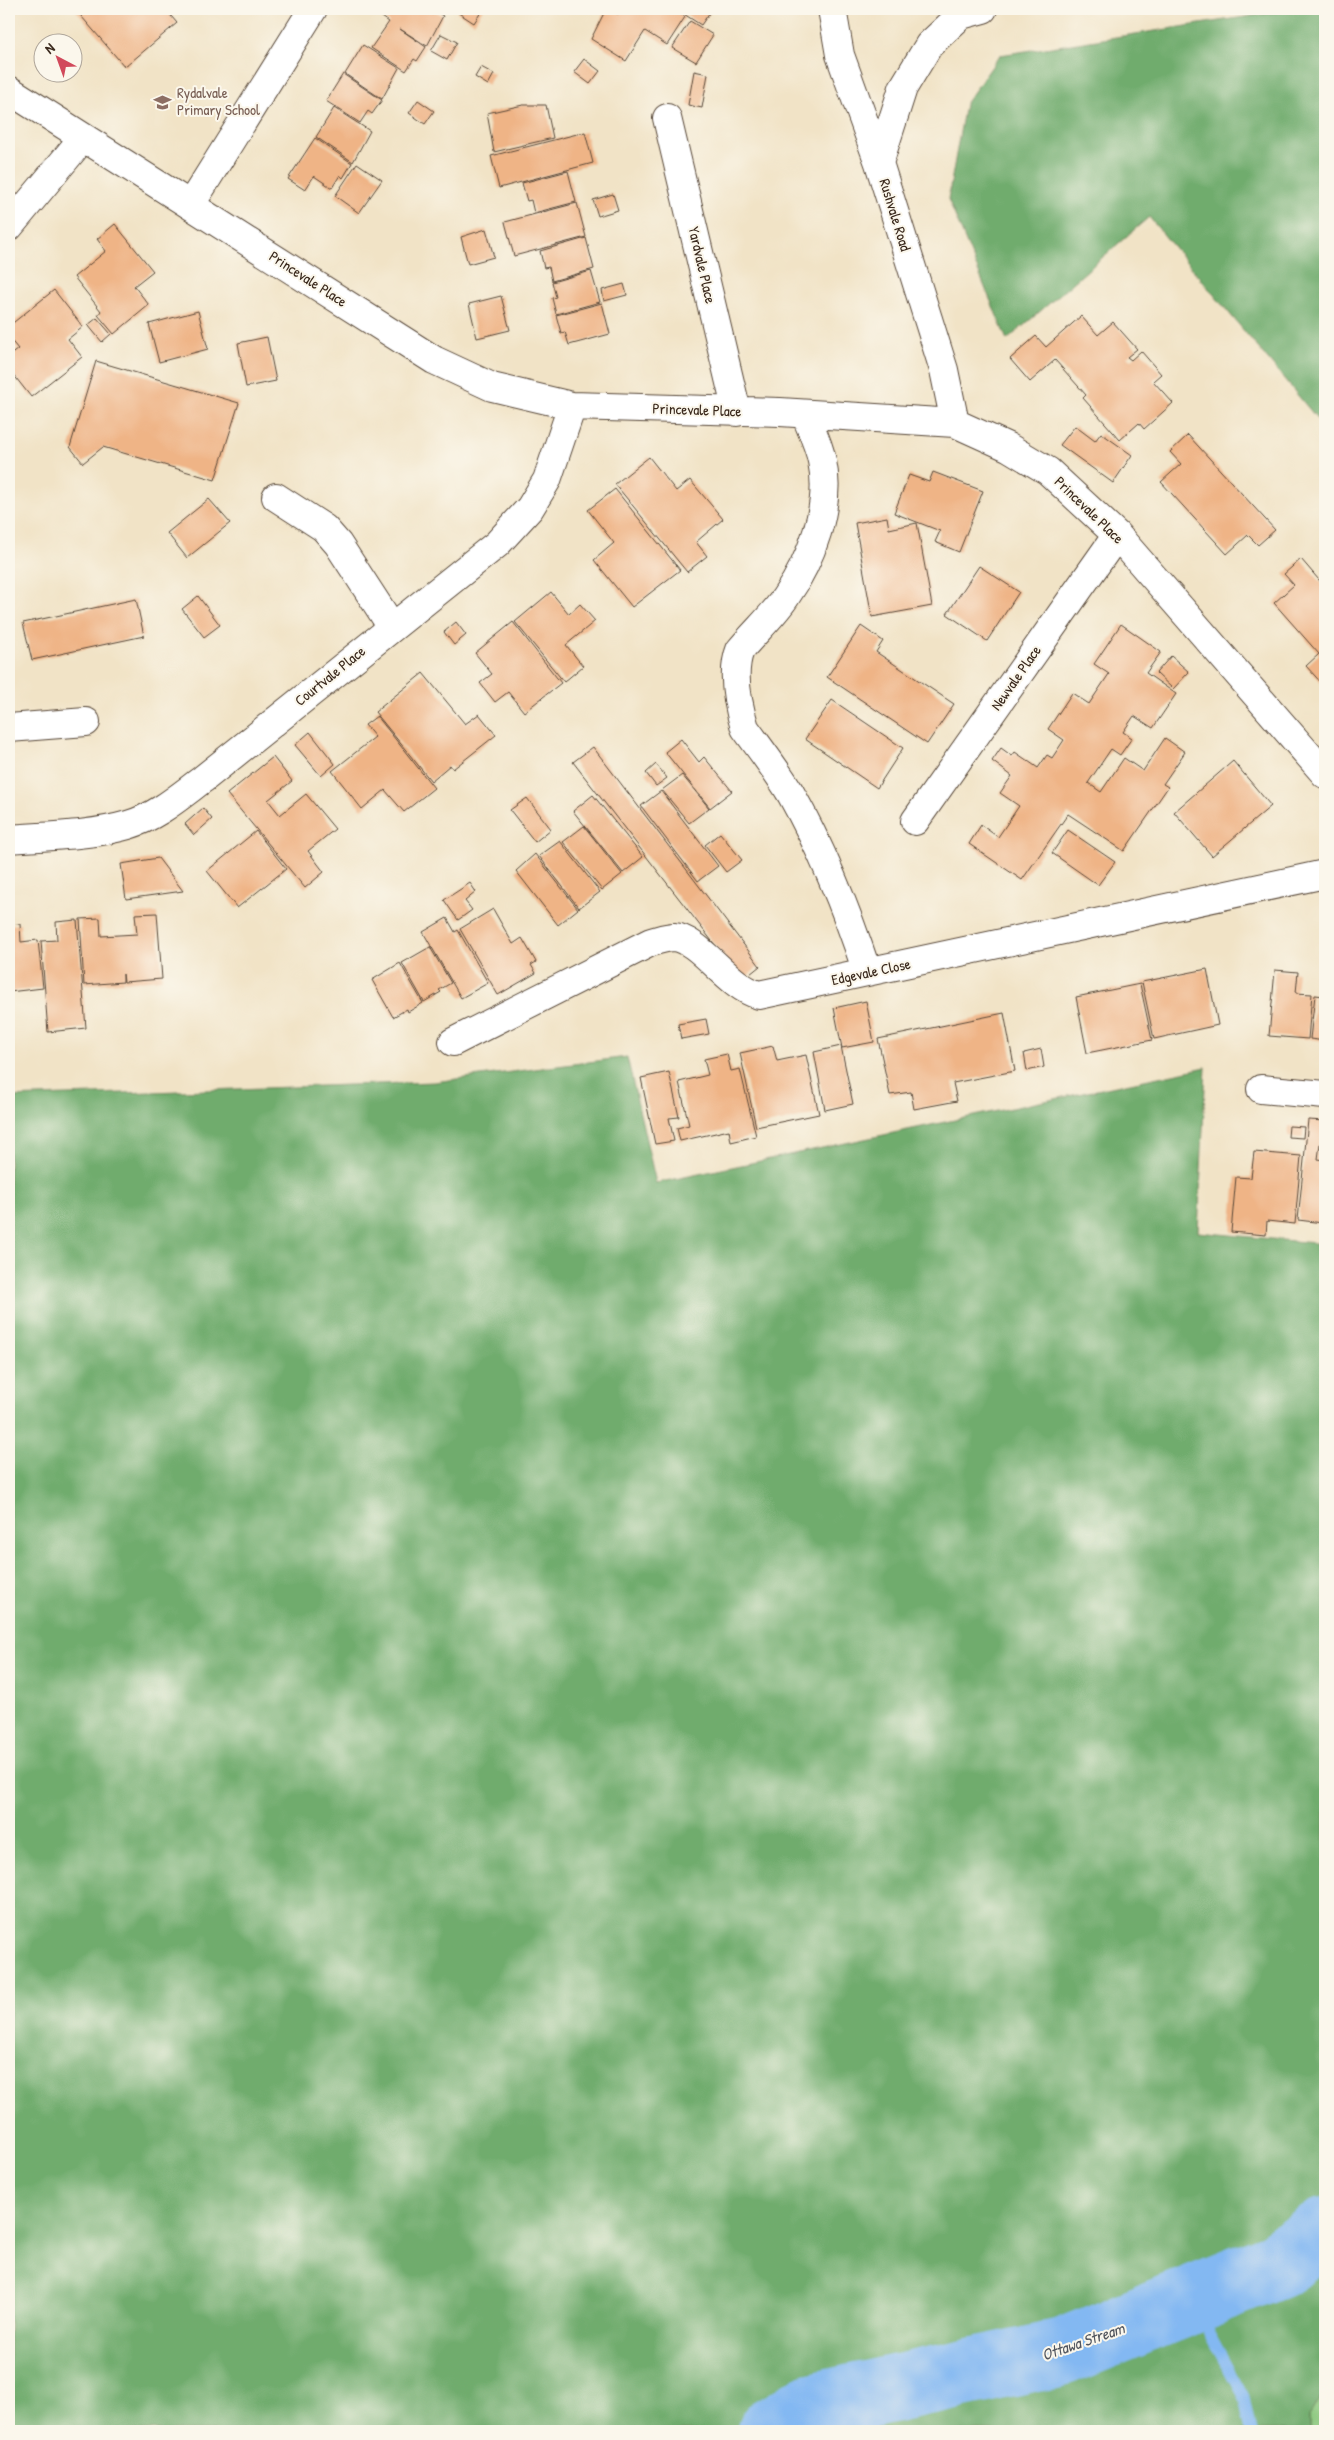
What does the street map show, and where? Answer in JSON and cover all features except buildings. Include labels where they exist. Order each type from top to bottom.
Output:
[{"type":"street","points":[[191,204],[313,9]]},
{"type":"street","name":"Rushvale Road","points":[[832,9],[840,55],[879,163],[944,370],[955,423]]},
{"type":"street","points":[[879,163],[903,88],[929,45],[961,15],[983,9]]},
{"type":"street","name":"Princevale Place","points":[[9,90],[434,360],[492,387],[572,406],[805,414],[955,423],[1008,447],[1048,471],[1117,535],[1325,774]]},
{"type":"street","name":"Yardvale Place","points":[[667,118],[737,412]]},
{"type":"street","points":[[9,226],[83,138]]},
{"type":"street","name":"Courtvale Place","points":[[9,839],[93,832],[120,827],[129,825],[162,809],[497,544],[530,508],[547,480],[572,406]]},
{"type":"street","points":[[805,414],[822,461],[823,498],[814,540],[786,596],[740,650],[736,660],[735,674],[741,716],[746,728],[790,793],[809,829],[838,888],[868,972]]},
{"type":"street","points":[[276,497],[324,528],[338,544],[392,627]]},
{"type":"street","name":"Newvale Place","points":[[915,821],[1117,535]]},
{"type":"street","points":[[9,728],[86,722]]},
{"type":"street","name":"Edgevale Close","points":[[453,1042],[651,942],[665,937],[676,937],[687,942],[741,987],[759,995],[1325,874]]},
{"type":"street","points":[[1261,1089],[1325,1095]]},
{"type":"green space","points":[[1296,9],[1325,9],[1325,428],[1149,217],[1007,340],[948,199],[965,104],[1000,55]]},
{"type":"green space","points":[[627,1057],[656,1183],[1206,1067],[1198,1232],[1325,1244],[1325,2392],[1310,2414],[1310,2431],[9,2431],[9,1097],[434,1082]]},
{"type":"green space","points":[[1325,2392],[1325,2431],[1310,2431],[1310,2414]]},
{"type":"waterway","name":"Ottawa Stream","points":[[771,2431],[812,2407],[1063,2352],[1277,2265],[1325,2232]]},
{"type":"waterway","points":[[1191,2300],[1244,2397],[1251,2431]]},
{"type":"place","name":"Rydalvale Primary School","points":[[163,102]]}]
